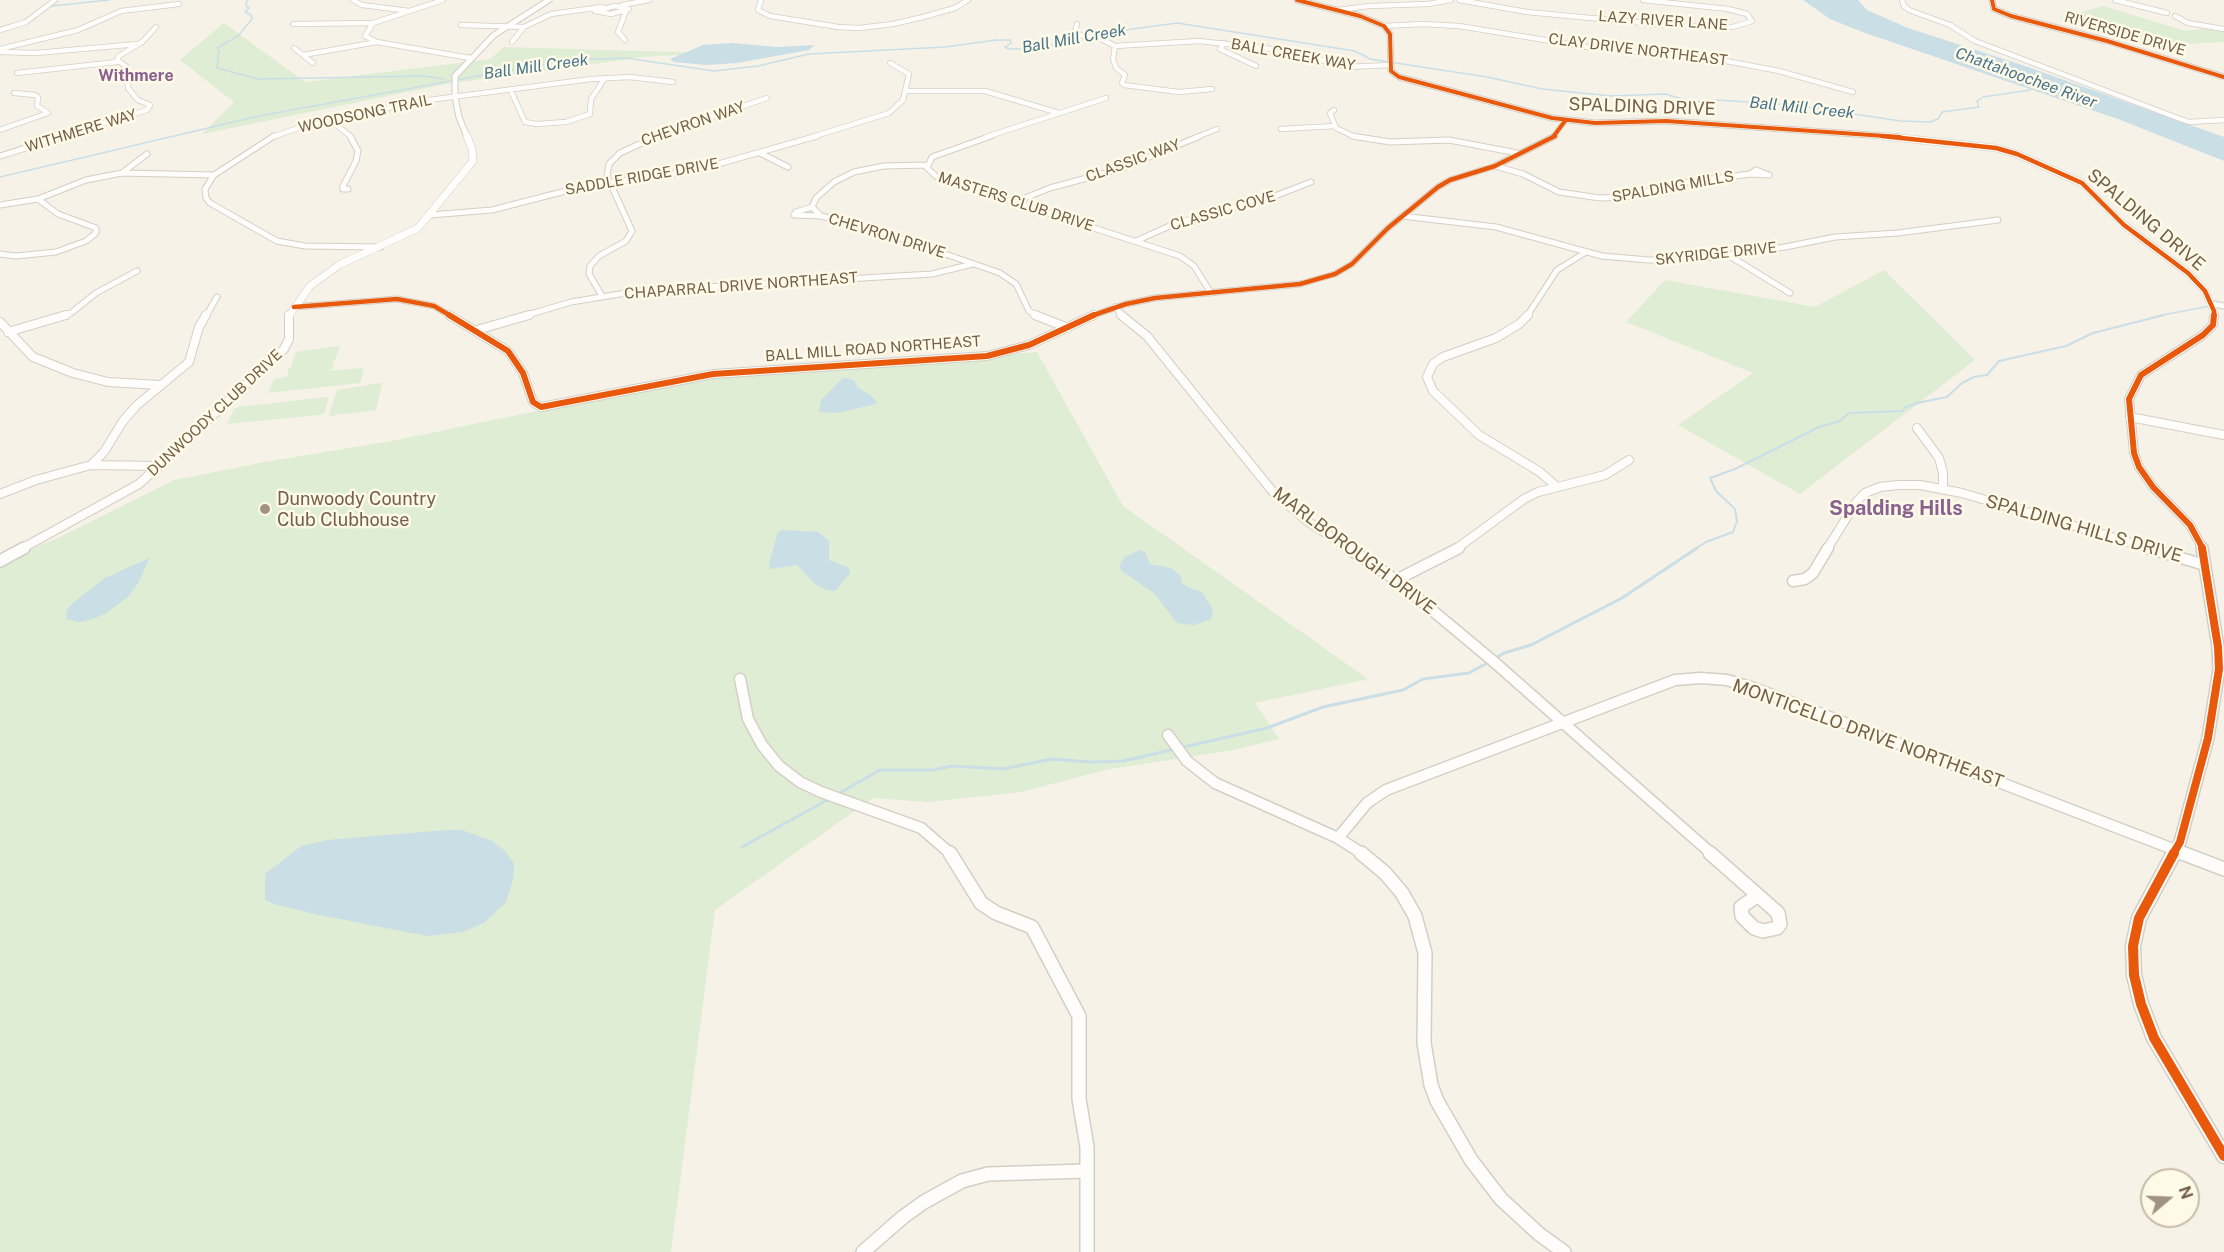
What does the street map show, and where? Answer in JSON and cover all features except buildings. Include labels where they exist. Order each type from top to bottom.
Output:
[{"type":"street","points":[[0,30],[26,22],[55,0]]},
{"type":"street","points":[[352,0],[362,5],[411,11]]},
{"type":"street","points":[[292,24],[373,23],[443,0]]},
{"type":"street","name":"DUNWOODY CLUB DRIVE","points":[[0,561],[120,495],[160,466],[284,349],[289,339],[288,316],[310,286],[329,271],[412,232],[430,215],[473,161],[472,149],[459,117],[455,97],[455,76],[470,58],[505,27],[549,0]]},
{"type":"street","points":[[512,42],[524,27],[537,19],[567,12],[649,0]]},
{"type":"street","points":[[761,0],[758,10],[770,16],[838,27],[859,28],[925,17],[955,8],[968,0]]},
{"type":"street","points":[[1297,0],[1368,18],[1384,26],[1390,34],[1390,65]]},
{"type":"street","points":[[1338,10],[1369,6],[1428,4],[1451,0]]},
{"type":"street","name":"LAZY RIVER LANE","points":[[1459,0],[1527,12],[1678,26],[1733,27],[1752,21],[1747,14],[1730,8],[1643,0]]},
{"type":"street","points":[[1902,0],[1904,6],[1909,10],[1950,25],[1975,41],[2189,122],[2224,120]]},
{"type":"street","name":"RIVERSIDE DRIVE","points":[[1992,0],[1994,9],[2011,16],[2107,41],[2224,77]]},
{"type":"street","points":[[2115,0],[2183,16],[2175,16]]},
{"type":"street","points":[[567,12],[607,14],[627,10],[637,3]]},
{"type":"street","points":[[0,51],[78,30],[121,11],[179,4]]},
{"type":"street","points":[[615,6],[627,10]]},
{"type":"street","points":[[597,13],[595,10],[602,7]]},
{"type":"street","points":[[625,40],[618,34],[621,20],[627,10]]},
{"type":"street","points":[[2167,13],[2194,24],[2224,29]]},
{"type":"street","points":[[607,14],[621,20]]},
{"type":"street","points":[[373,23],[365,36],[377,42],[470,58]]},
{"type":"street","points":[[1077,24],[1075,31],[1083,37],[1101,39],[1115,46],[1113,59],[1116,68],[1125,75],[1122,82],[1124,85],[1179,92],[1212,89]]},
{"type":"street","name":"CLAY DRIVE NORTHEAST","points":[[1384,26],[1422,24],[1459,26],[1588,47],[1726,61],[1779,71],[1853,92]]},
{"type":"street","points":[[461,25],[524,27]]},
{"type":"street","points":[[17,73],[117,62],[120,56],[139,44],[156,27]]},
{"type":"street","name":"BALL CREEK WAY","points":[[1115,46],[1182,40],[1290,51],[1346,67],[1390,65]]},
{"type":"street","points":[[303,55],[377,42]]},
{"type":"street","points":[[1224,43],[1219,47],[1220,50],[1256,66]]},
{"type":"street","points":[[0,51],[36,53],[139,44]]},
{"type":"street","points":[[294,48],[313,63]]},
{"type":"street","name":"WITHMERE WAY","points":[[0,156],[137,115],[150,108],[150,105],[138,100],[128,88],[127,67],[117,62]]},
{"type":"street","points":[[890,63],[909,74],[906,91],[985,91],[1059,113]]},
{"type":"street","name":"SPALDING DRIVE","points":[[1390,65],[1393,74],[1407,81],[1566,121],[1760,126],[1955,142],[2006,151],[2036,161],[2082,183],[2124,225],[2193,278],[2213,304]]},
{"type":"street","name":"WOODSONG TRAIL","points":[[214,175],[276,135],[295,128],[397,105],[605,78],[637,77],[673,82]]},
{"type":"street","points":[[510,89],[525,122],[537,124],[566,122],[581,119],[590,114],[591,99],[605,78]]},
{"type":"street","name":"SADDLE RIDGE DRIVE","points":[[430,215],[492,210],[562,190],[697,170],[879,117],[900,104],[906,91]]},
{"type":"street","points":[[0,130],[48,114],[37,106],[38,97],[35,94],[14,93]]},
{"type":"street","name":"CHEVRON WAY","points":[[609,183],[606,170],[609,164],[626,149],[645,140],[767,98]]},
{"type":"street","name":"MASTERS CLUB DRIVE","points":[[1106,98],[945,151],[933,157],[927,165],[928,171],[937,177],[1186,259],[1194,266],[1211,293]]},
{"type":"street","points":[[1334,110],[1330,113],[1335,126],[1346,135],[1368,140],[1449,140],[1517,153]]},
{"type":"street","points":[[331,120],[350,136],[358,151],[356,161],[343,186],[344,189],[348,189]]},
{"type":"street","name":"BALL MILL ROAD NORTHEAST","points":[[477,330],[500,344],[515,359],[535,405],[541,407],[713,375],[987,356],[1029,345],[1115,307],[1155,298],[1300,284],[1335,274],[1352,264],[1402,216],[1445,183],[1495,166],[1517,153],[1553,138],[1566,121]]},
{"type":"street","points":[[1281,129],[1335,126]]},
{"type":"street","name":"CLASSIC WAY","points":[[1015,202],[1050,188],[1120,169],[1216,129]]},
{"type":"street","points":[[0,147],[20,150]]},
{"type":"street","points":[[760,153],[788,167]]},
{"type":"street","points":[[122,173],[147,154]]},
{"type":"street","name":"CHEVRON DRIVE","points":[[927,165],[884,166],[854,172],[834,182],[816,198],[812,207],[821,216],[890,235],[1011,279],[1019,288],[1023,302],[1029,311],[1045,320],[1068,328]]},
{"type":"street","name":"SPALDING MILLS","points":[[1495,166],[1523,174],[1559,192],[1600,198],[1626,197],[1673,184],[1750,174]]},
{"type":"street","points":[[0,205],[38,199],[86,180],[122,173],[214,175]]},
{"type":"street","points":[[214,175],[205,189],[205,195],[210,203],[277,241],[305,246],[381,247]]},
{"type":"street","name":"CLASSIC COVE","points":[[1136,241],[1174,224],[1275,196],[1311,182]]},
{"type":"street","points":[[602,296],[590,274],[590,266],[599,256],[626,241],[632,231],[609,183]]},
{"type":"street","points":[[0,254],[16,256],[56,252],[86,241],[96,233],[96,228],[58,214],[38,199]]},
{"type":"street","points":[[812,207],[796,212],[794,216],[821,216]]},
{"type":"street","name":"SKYRIDGE DRIVE","points":[[1402,216],[1496,227],[1543,238],[1586,252],[1617,258],[1649,260],[1689,260],[1835,237],[1898,233],[1998,220]]},
{"type":"street","points":[[1557,487],[1540,472],[1479,435],[1433,391],[1428,382],[1428,372],[1433,364],[1443,357],[1496,338],[1519,324],[1530,313],[1557,270],[1586,252]]},
{"type":"street","points":[[1728,255],[1790,292]]},
{"type":"street","name":"CHAPARRAL DRIVE NORTHEAST","points":[[477,330],[537,310],[602,296],[668,288],[934,274],[973,264]]},
{"type":"street","points":[[8,332],[71,313],[103,289],[137,271]]},
{"type":"street","points":[[91,465],[110,444],[132,410],[189,362],[199,327],[217,297]]},
{"type":"street","points":[[294,307],[381,299],[411,300],[434,306],[477,330]]},
{"type":"street","points":[[2224,306],[2213,304],[2214,320],[2209,331],[2141,375],[2129,399],[2134,453],[2139,467],[2153,487],[2195,530],[2202,545],[2218,647],[2219,669],[2208,738],[2188,814],[2176,850],[2139,918],[2133,946],[2134,975],[2141,1004],[2154,1038],[2224,1156]]},
{"type":"street","name":"MARLBOROUGH DRIVE","points":[[1115,307],[1126,320],[1147,336],[1273,492],[1307,521],[1396,580],[1564,724],[1757,896]]},
{"type":"street","points":[[0,322],[33,357],[72,373],[108,382],[160,385]]},
{"type":"street","points":[[2130,417],[2224,435]]},
{"type":"street","points":[[1917,428],[1939,458],[1943,474],[1942,488]]},
{"type":"street","points":[[1396,580],[1463,546],[1524,499],[1557,487],[1605,475],[1629,460]]},
{"type":"street","points":[[0,494],[36,480],[91,465],[160,466]]},
{"type":"street","name":"SPALDING HILLS DRIVE","points":[[1793,581],[1804,579],[1813,573],[1857,501],[1865,493],[1880,487],[1898,485],[1942,488],[2205,564]]},
{"type":"street","name":"MONTICELLO DRIVE NORTHEAST","points":[[1338,838],[1367,803],[1386,790],[1675,680],[1701,678],[1727,680],[1754,688],[2224,869]]},
{"type":"street","points":[[740,679],[748,719],[762,745],[779,766],[800,782],[821,792],[921,828],[951,854],[981,903],[996,913],[1032,927],[1078,1016],[1079,1099],[1088,1147],[1087,1252]]},
{"type":"street","points":[[1168,735],[1187,761],[1215,783],[1338,838],[1364,855],[1385,873],[1402,893],[1415,916],[1425,953],[1424,1044],[1431,1085],[1437,1101],[1471,1160],[1501,1199],[1539,1234],[1564,1252]]},
{"type":"street","points":[[862,1252],[910,1212],[962,1181],[988,1174],[1086,1171]]},
{"type":"green space","points":[[2103,6],[2186,31],[2210,28],[2224,31],[2224,42],[2165,45],[2060,18]]},
{"type":"green space","points":[[224,23],[305,82],[490,59],[504,47],[706,53],[644,57],[446,84],[202,134],[234,102],[180,60]]},
{"type":"green space","points":[[1884,270],[1975,360],[1800,494],[1678,425],[1753,373],[1626,322],[1665,280],[1815,307]]},
{"type":"green space","points":[[340,347],[332,362],[334,363],[332,369],[328,371],[364,369],[360,383],[268,393],[274,379],[289,376],[287,374],[289,368],[293,366],[291,365],[296,352]]},
{"type":"green space","points":[[1037,352],[1123,506],[1368,679],[1255,703],[1279,739],[1233,750],[1105,770],[1022,792],[927,802],[873,798],[715,910],[671,1252],[0,1252],[0,560],[58,538],[174,480],[392,441],[687,380]]},
{"type":"green space","points":[[382,384],[376,410],[329,416],[337,390]]},
{"type":"green space","points":[[329,398],[324,413],[319,415],[227,424],[234,409],[239,407]]},
{"type":"water","name":"Chattahoochee River","points":[[1803,0],[1858,0],[1867,10],[1908,28],[2025,66],[2224,137],[2224,161],[2118,119],[1865,33],[1830,19]]},
{"type":"water","points":[[732,43],[777,47],[814,45],[809,50],[737,63],[706,65],[674,62],[670,59],[703,45]]},
{"type":"water","points":[[843,378],[854,380],[857,387],[870,395],[876,404],[837,413],[819,412],[821,400]]},
{"type":"water","points":[[782,530],[818,532],[829,541],[829,560],[849,568],[850,573],[835,591],[826,590],[815,584],[797,565],[771,569],[769,564],[778,532]]},
{"type":"water","points":[[1139,550],[1145,552],[1150,564],[1171,568],[1181,576],[1181,582],[1189,588],[1202,592],[1212,608],[1211,619],[1194,625],[1177,623],[1154,593],[1123,572],[1119,566],[1125,557]]},
{"type":"water","points":[[149,558],[139,582],[129,596],[106,613],[79,622],[66,619],[67,610],[73,603],[105,578]]},
{"type":"water","points":[[462,830],[492,841],[504,850],[514,864],[513,880],[506,902],[485,922],[463,932],[428,936],[319,915],[265,900],[265,874],[301,846],[328,840]]},
{"type":"waterway","points":[[52,6],[109,0]]},
{"type":"waterway","points":[[247,0],[246,5],[249,8],[245,12],[251,15],[252,19],[238,36],[217,48],[219,51],[217,68],[258,79],[424,76],[444,79]]},
{"type":"waterway","name":"Ball Mill Creek","points":[[0,177],[259,116],[566,60],[626,58],[714,71],[758,66],[809,54],[945,47],[996,40],[1010,40],[1011,43],[1005,47],[1009,49],[1038,49],[1095,34],[1177,23],[1355,51],[1370,59],[1487,77],[1542,89],[1611,96],[1665,94],[1693,102],[1717,100],[1792,105],[1901,121],[1930,122],[1938,119],[1942,112],[1979,107],[1977,101],[1983,97],[2030,90]]},
{"type":"waterway","points":[[2157,316],[2210,306]]},
{"type":"waterway","points":[[1695,549],[1706,542],[1733,532],[1737,521],[1735,509],[1716,491],[1710,478],[1735,469],[1819,427],[1840,421],[1849,413],[1903,411],[1904,408],[1917,403],[1947,397],[1962,383],[1974,377],[1987,375],[1999,361],[2066,346],[2093,333],[2164,315]]},
{"type":"waterway","points":[[1494,659],[1504,653],[1531,645],[1622,598],[1697,548]]},
{"type":"waterway","points":[[838,794],[880,770],[933,770],[952,766],[1003,769],[1052,759],[1090,762],[1123,761],[1267,728],[1323,707],[1403,690],[1423,679],[1469,673],[1489,662]]},
{"type":"waterway","points":[[742,847],[829,799]]},
{"type":"cycle path","points":[[1297,0],[1360,16],[1384,26],[1390,34],[1391,71],[1399,77],[1552,118],[1595,123],[1666,121],[1786,128],[1955,142],[1996,148],[2017,154],[2082,183],[2124,225],[2188,273],[2205,291],[2214,311],[2213,325],[2203,335],[2141,375],[2129,399],[2134,453],[2139,467],[2153,487],[2190,525],[2202,545],[2218,647],[2219,669],[2208,738],[2180,842],[2139,918],[2133,946],[2134,975],[2141,1004],[2154,1038],[2224,1156]]},
{"type":"cycle path","points":[[1992,0],[1994,9],[2011,16],[2107,41],[2224,77]]},
{"type":"cycle path","points":[[294,307],[397,299],[434,306],[508,351],[523,373],[533,402],[541,407],[713,374],[987,356],[1029,345],[1097,313],[1126,304],[1155,298],[1300,284],[1335,274],[1352,264],[1388,228],[1438,187],[1450,180],[1495,166],[1517,153],[1548,141],[1557,134],[1565,121]]},
{"type":"place","name":"Dunwoody Country Club Clubhouse","points":[[265,509]]},
{"type":"district","name":"Withmere","points":[[136,76]]},
{"type":"district","name":"Spalding Hills","points":[[1896,509]]}]
